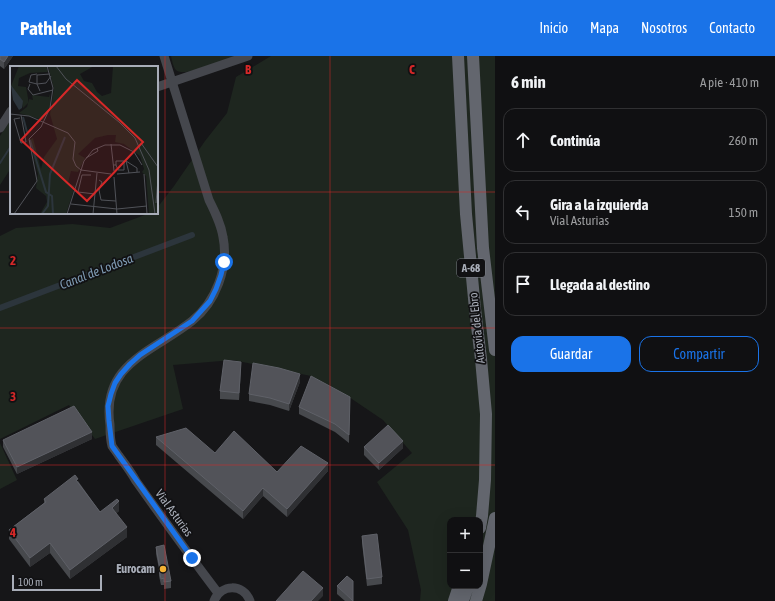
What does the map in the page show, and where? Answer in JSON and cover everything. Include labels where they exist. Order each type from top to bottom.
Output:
[{"type":"highway","name":"Autovía del Ebro","points":[[458,56],[466,214],[486,414],[485,480],[482,517]]},
{"type":"highway","name":"Autovía del Ebro","points":[[473,56],[483,248],[495,350]]},
{"type":"highway","points":[[477,517],[485,480]]},
{"type":"highway","points":[[476,601],[495,518]]},
{"type":"highway","points":[[484,601],[495,546]]},
{"type":"highway","points":[[454,601],[458,589]]},
{"type":"highway","points":[[463,601],[467,589]]},
{"type":"street","points":[[164,56],[173,82]]},
{"type":"street","points":[[158,87],[248,56]]},
{"type":"street","name":"Vial Asturias","points":[[173,82],[209,200],[220,223],[223,238],[224,262],[216,289],[210,301],[192,321],[140,355],[121,374],[111,394],[108,406],[109,421],[112,446],[216,597]]},
{"type":"street","points":[[0,128],[10,113]]},
{"type":"street","points":[[216,597],[224,589],[231,588],[239,589],[245,593],[250,601]]},
{"type":"shaded area","points":[[171,56],[235,56],[205,68],[180,72],[175,69]]},
{"type":"shaded area","points":[[271,56],[495,56],[495,601],[420,601],[421,590],[408,530],[377,482],[412,453],[383,420],[346,395],[311,376],[233,360],[173,365],[183,409],[95,439],[69,405],[0,439],[0,236],[16,228],[72,224],[110,228],[147,214],[158,214],[158,207],[227,113],[236,77]]},
{"type":"shaded area","points":[[10,120],[10,170],[0,185],[0,136]]},
{"type":"shaded area","points":[[0,443],[17,480],[0,489]]},
{"type":"building","points":[[0,56],[8,56],[4,62],[0,59]]},
{"type":"building","points":[[224,360],[241,362],[239,393],[220,391]]},
{"type":"building","points":[[253,363],[300,374],[289,404],[270,398],[249,394]]},
{"type":"building","points":[[311,376],[350,397],[349,435],[335,424],[299,407]]},
{"type":"building","points":[[74,406],[92,432],[17,467],[3,440]]},
{"type":"building","points":[[388,425],[403,441],[379,463],[364,447]]},
{"type":"building","points":[[186,428],[215,453],[234,431],[277,472],[301,446],[328,463],[287,509],[263,488],[243,511],[156,437]]},
{"type":"building","points":[[75,475],[78,479],[76,480],[100,512],[117,499],[119,501],[112,508],[127,527],[70,570],[50,543],[30,558],[9,530],[46,502],[44,499]]},
{"type":"building","points":[[377,534],[382,577],[367,579],[362,536]]},
{"type":"building","name":"Eurocam","points":[[164,545],[171,581],[164,582],[164,578],[161,579],[156,547]]},
{"type":"building","points":[[303,571],[323,588],[311,601],[276,601]]},
{"type":"building","points":[[347,576],[353,581],[353,601],[337,586]]},
{"type":"waterway","points":[[0,163],[10,148]]},
{"type":"waterway","name":"Canal de Lodosa","points":[[0,308],[192,235]]},
{"type":"place","name":"Eurocam","points":[[163,569]]},
{"type":"route","points":[[192,558],[112,446],[108,406],[115,383],[130,364],[140,355],[192,321],[210,301],[216,289],[224,262]]}]
